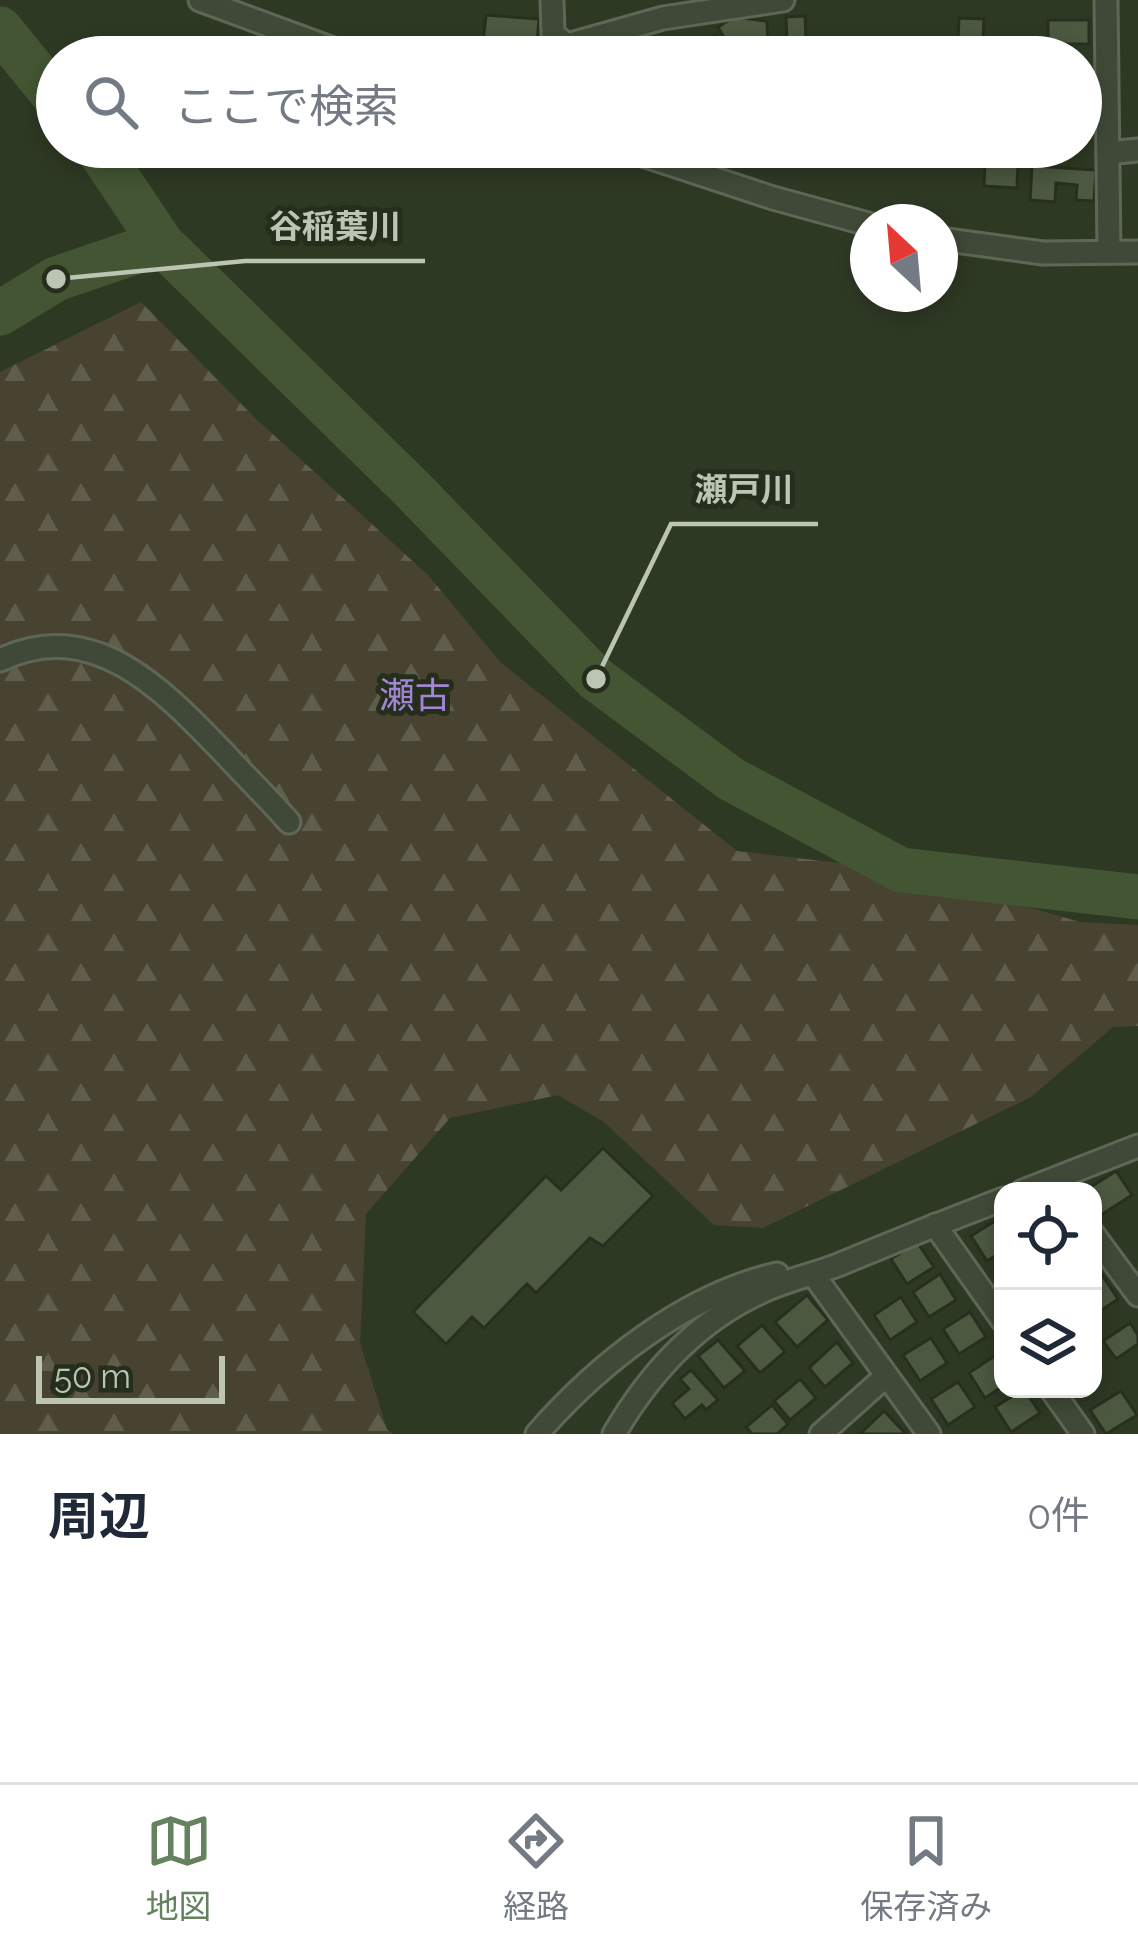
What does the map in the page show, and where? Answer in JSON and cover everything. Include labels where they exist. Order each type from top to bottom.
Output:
[{"type":"street","points":[[200,0],[298,36]]},
{"type":"street","points":[[552,0],[556,36]]},
{"type":"street","points":[[599,36],[663,18],[783,0]]},
{"type":"street","points":[[1106,0],[1109,252]]},
{"type":"street","points":[[1108,153],[1138,150]]},
{"type":"street","points":[[686,168],[850,218]]},
{"type":"street","points":[[958,242],[1042,254],[1138,252]]},
{"type":"street","points":[[0,660],[30,645],[76,647],[123,664],[164,691],[289,822]]},
{"type":"street","points":[[1063,1182],[1138,1146]]},
{"type":"street","points":[[614,1434],[634,1399],[678,1347],[760,1292],[994,1202]]},
{"type":"street","points":[[935,1225],[994,1308]]},
{"type":"street","points":[[1102,1246],[1138,1294]]},
{"type":"street","points":[[537,1434],[602,1370],[668,1322],[741,1282],[777,1274],[814,1274]]},
{"type":"street","points":[[814,1274],[928,1434]]},
{"type":"street","points":[[820,1434],[886,1376]]},
{"type":"street","points":[[1057,1398],[1083,1434]]},
{"type":"green space","points":[[141,302],[256,419],[428,575],[500,662],[737,851],[901,870],[1080,922],[1138,925],[1138,1026],[1113,1027],[1031,1097],[763,1228],[714,1225],[604,1122],[558,1095],[450,1118],[366,1214],[360,1343],[387,1429],[393,1434],[0,1434],[0,372]]},
{"type":"building","points":[[486,15],[539,19],[538,36],[484,36]]},
{"type":"building","points":[[805,16],[806,36],[787,36],[786,17]]},
{"type":"building","points":[[734,17],[767,21],[768,36],[723,36],[718,27]]},
{"type":"building","points":[[959,18],[984,19],[983,36],[958,36]]},
{"type":"building","points":[[1048,20],[1089,20],[1089,36],[1048,36]]},
{"type":"building","points":[[985,168],[1018,168],[1017,188],[984,186]]},
{"type":"building","points":[[1032,168],[1096,170],[1094,201],[1076,200],[1077,185],[1056,183],[1055,202],[1030,200]]},
{"type":"building","points":[[603,1148],[653,1196],[603,1246],[590,1238],[536,1293],[527,1284],[484,1328],[472,1317],[446,1344],[413,1312],[546,1176],[561,1190]]},
{"type":"building","points":[[1116,1171],[1132,1195],[1102,1214],[1099,1182]]},
{"type":"building","points":[[994,1222],[994,1257],[987,1261],[971,1236]]},
{"type":"building","points":[[917,1242],[934,1267],[907,1284],[891,1259]]},
{"type":"building","points":[[940,1274],[956,1300],[929,1317],[913,1292]]},
{"type":"building","points":[[1102,1275],[1118,1299],[1102,1310]]},
{"type":"building","points":[[807,1295],[828,1320],[797,1347],[775,1322]]},
{"type":"building","points":[[901,1297],[917,1322],[890,1340],[874,1315]]},
{"type":"building","points":[[970,1312],[986,1337],[959,1354],[943,1329]]},
{"type":"building","points":[[1130,1323],[1138,1344],[1116,1359],[1103,1341]]},
{"type":"building","points":[[762,1325],[785,1352],[760,1373],[737,1346]]},
{"type":"building","points":[[931,1338],[947,1363],[920,1381],[903,1355]]},
{"type":"building","points":[[718,1340],[745,1371],[724,1388],[698,1356]]},
{"type":"building","points":[[837,1342],[853,1363],[825,1387],[809,1368]]},
{"type":"building","points":[[994,1356],[994,1392],[985,1398],[969,1373]]},
{"type":"building","points":[[691,1370],[718,1400],[706,1410],[702,1405],[685,1419],[672,1403],[689,1389],[680,1379]]},
{"type":"building","points":[[800,1379],[816,1398],[790,1420],[774,1401]]},
{"type":"building","points":[[958,1382],[975,1407],[948,1425],[931,1399]]},
{"type":"building","points":[[1121,1391],[1137,1415],[1106,1434],[1090,1410]]},
{"type":"building","points":[[1010,1398],[1030,1398],[1040,1413],[1011,1432],[995,1407]]},
{"type":"building","points":[[772,1405],[788,1424],[777,1434],[752,1434],[746,1427]]},
{"type":"building","points":[[884,1411],[906,1434],[860,1434]]},
{"type":"waterway","points":[[0,29],[36,73]]},
{"type":"waterway","points":[[111,168],[161,243],[411,488],[596,679],[731,779],[901,870],[1138,897]]},
{"type":"waterway","points":[[0,313],[56,279],[161,243]]},
{"type":"place","name":"谷稲葉川","points":[[56,279]]},
{"type":"place","name":"瀬戸川","points":[[596,679]]},
{"type":"district","name":"瀬古","points":[[415,695]]}]
